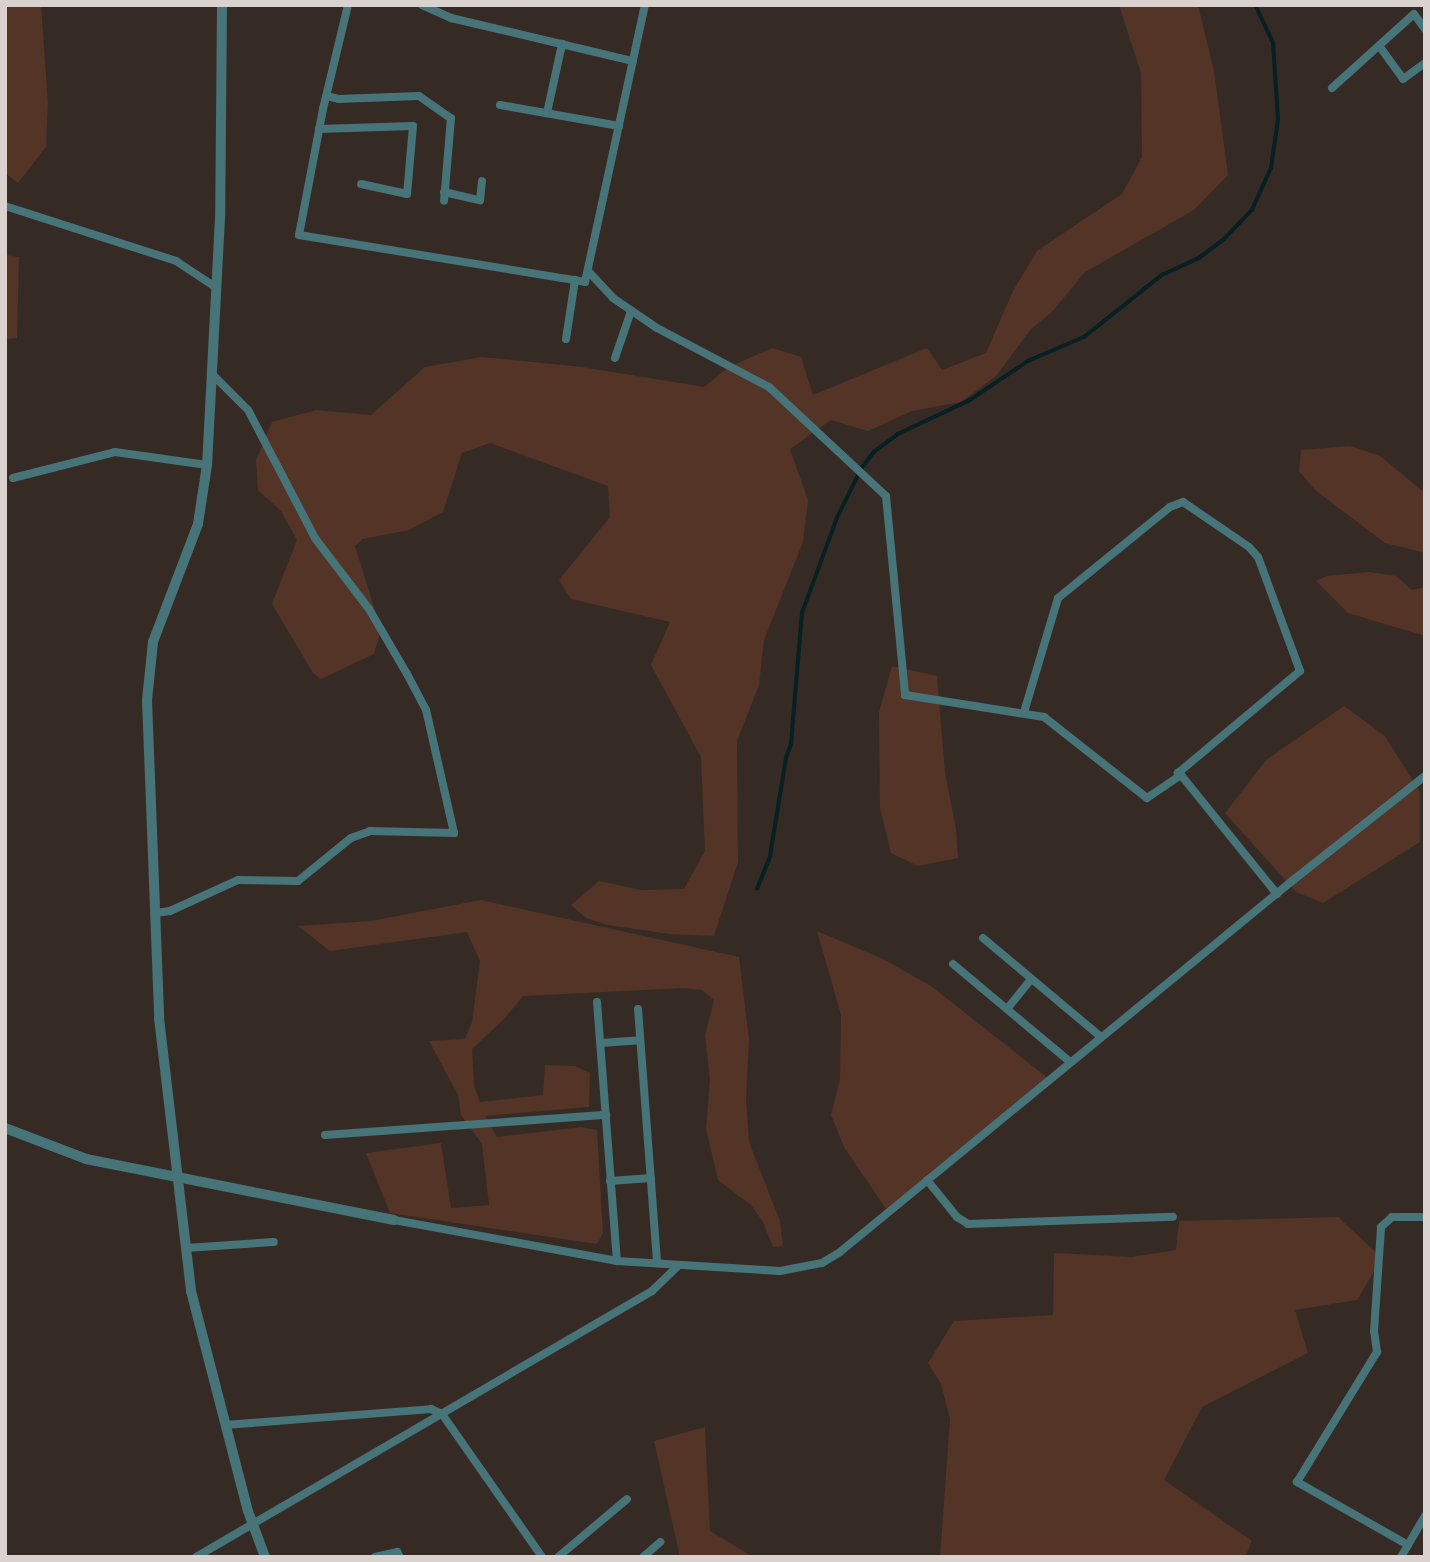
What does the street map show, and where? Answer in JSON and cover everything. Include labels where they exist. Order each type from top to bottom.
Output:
[{"type":"street","points":[[222,5],[217,288],[207,465],[198,524],[166,601],[149,661],[147,701],[159,1018],[186,1248],[199,1329],[251,1522],[265,1557]]},
{"type":"street","points":[[348,5],[326,96],[299,235],[585,282],[645,5]]},
{"type":"street","points":[[422,5],[451,18],[633,61]]},
{"type":"street","points":[[1332,88],[1380,47],[1414,13],[1425,29]]},
{"type":"street","points":[[547,113],[562,44]]},
{"type":"street","points":[[1380,47],[1403,79],[1425,62]]},
{"type":"street","points":[[326,96],[339,99],[419,96],[451,117],[444,197],[480,200],[482,181]]},
{"type":"street","points":[[500,105],[619,126]]},
{"type":"street","points":[[319,129],[413,126],[407,194],[361,184]]},
{"type":"street","points":[[5,206],[176,261],[217,288]]},
{"type":"street","points":[[588,271],[613,298],[631,311],[704,355],[769,387],[886,496],[905,695],[1044,717],[1147,797],[1181,775]]},
{"type":"street","points":[[566,339],[575,281]]},
{"type":"street","points":[[615,358],[631,311]]},
{"type":"street","points":[[156,913],[170,911],[238,880],[298,881],[351,838],[370,831],[454,833],[426,710],[369,609],[315,538],[248,410],[213,376]]},
{"type":"street","points":[[13,478],[115,452],[207,465]]},
{"type":"street","points":[[1024,712],[1058,598],[1170,507],[1183,502],[1249,547],[1258,557],[1290,635],[1300,671],[1178,773],[1277,894]]},
{"type":"street","points":[[5,1128],[86,1159],[617,1261],[779,1271],[822,1263],[840,1252],[1070,1062],[1425,776]]},
{"type":"street","points":[[983,939],[1101,1037]]},
{"type":"street","points":[[953,964],[1070,1062]]},
{"type":"street","points":[[1007,1009],[1031,979]]},
{"type":"street","points":[[597,1002],[617,1261]]},
{"type":"street","points":[[638,1009],[657,1263]]},
{"type":"street","points":[[601,1043],[640,1040]]},
{"type":"street","points":[[325,1135],[606,1115]]},
{"type":"street","points":[[610,1181],[651,1178]]},
{"type":"street","points":[[927,1180],[957,1217],[968,1224],[1173,1217]]},
{"type":"street","points":[[1408,1545],[1297,1482],[1377,1352],[1374,1331],[1381,1227],[1392,1217],[1425,1217]]},
{"type":"street","points":[[186,1248],[274,1242]]},
{"type":"street","points":[[196,1557],[251,1522],[330,1481],[652,1291],[679,1265]]},
{"type":"street","points":[[225,1424],[431,1409],[442,1414],[542,1557]]},
{"type":"street","points":[[558,1557],[626,1499]]},
{"type":"street","points":[[1401,1557],[1425,1516]]},
{"type":"street","points":[[643,1557],[660,1542]]},
{"type":"street","points":[[375,1557],[397,1552],[400,1557]]},
{"type":"shaded area","points":[[5,5],[41,5],[48,103],[46,147],[18,183],[5,173]]},
{"type":"shaded area","points":[[1119,5],[1198,5],[1214,71],[1228,175],[1194,210],[1085,272],[1052,312],[1031,329],[996,376],[961,402],[912,411],[868,431],[831,420],[790,449],[808,500],[803,542],[764,640],[759,685],[737,741],[738,862],[714,936],[669,934],[608,925],[586,918],[571,905],[599,881],[641,890],[684,889],[705,851],[701,757],[651,665],[670,622],[571,599],[559,580],[610,517],[608,486],[490,443],[462,453],[443,512],[409,530],[363,539],[355,546],[381,630],[374,654],[321,679],[313,673],[272,604],[297,540],[281,511],[258,490],[256,460],[272,422],[316,410],[371,415],[425,367],[482,357],[582,367],[704,387],[729,367],[772,348],[801,357],[813,395],[927,348],[942,370],[986,353],[1013,291],[1037,251],[1122,194],[1142,157],[1141,73]]},
{"type":"shaded area","points":[[5,255],[19,257],[17,338],[5,339]]},
{"type":"shaded area","points":[[1350,446],[1380,456],[1425,493],[1425,553],[1385,543],[1315,490],[1299,471],[1301,450]]},
{"type":"shaded area","points":[[1369,572],[1396,576],[1412,590],[1425,587],[1425,636],[1348,613],[1316,581],[1327,576]]},
{"type":"shaded area","points":[[892,666],[937,676],[945,773],[956,829],[958,858],[918,866],[891,853],[880,808],[879,712]]},
{"type":"shaded area","points":[[1344,706],[1385,736],[1420,792],[1420,842],[1323,903],[1296,892],[1225,813],[1266,760]]},
{"type":"shaded area","points":[[481,900],[739,957],[749,1039],[746,1099],[749,1142],[780,1221],[783,1246],[773,1247],[763,1222],[751,1205],[718,1180],[706,1129],[710,1080],[705,1035],[714,1000],[702,990],[684,988],[523,996],[504,1019],[472,1049],[474,1086],[480,1102],[543,1095],[545,1065],[575,1066],[590,1073],[589,1107],[485,1116],[497,1137],[581,1127],[597,1130],[603,1233],[597,1244],[390,1213],[366,1153],[441,1143],[451,1208],[489,1205],[482,1144],[461,1115],[458,1095],[429,1041],[465,1039],[472,1022],[480,961],[467,932],[330,951],[298,926],[371,921]]},
{"type":"shaded area","points":[[817,931],[883,959],[931,986],[1049,1079],[886,1209],[844,1147],[831,1115],[840,1079],[841,1015]]},
{"type":"shaded area","points":[[1338,1217],[1382,1258],[1357,1300],[1295,1310],[1308,1353],[1202,1407],[1164,1480],[1252,1541],[1245,1557],[940,1557],[950,1419],[941,1384],[928,1363],[954,1321],[1053,1315],[1054,1253],[1132,1257],[1176,1250],[1179,1221]]},
{"type":"shaded area","points":[[705,1427],[710,1531],[753,1557],[680,1557],[654,1441]]},
{"type":"waterway","points":[[757,889],[770,856],[786,758],[791,744],[802,613],[837,518],[861,469],[874,452],[898,434],[970,400],[1028,361],[1084,337],[1162,275],[1199,258],[1224,239],[1252,210],[1271,168],[1278,120],[1273,43],[1255,5]]}]
